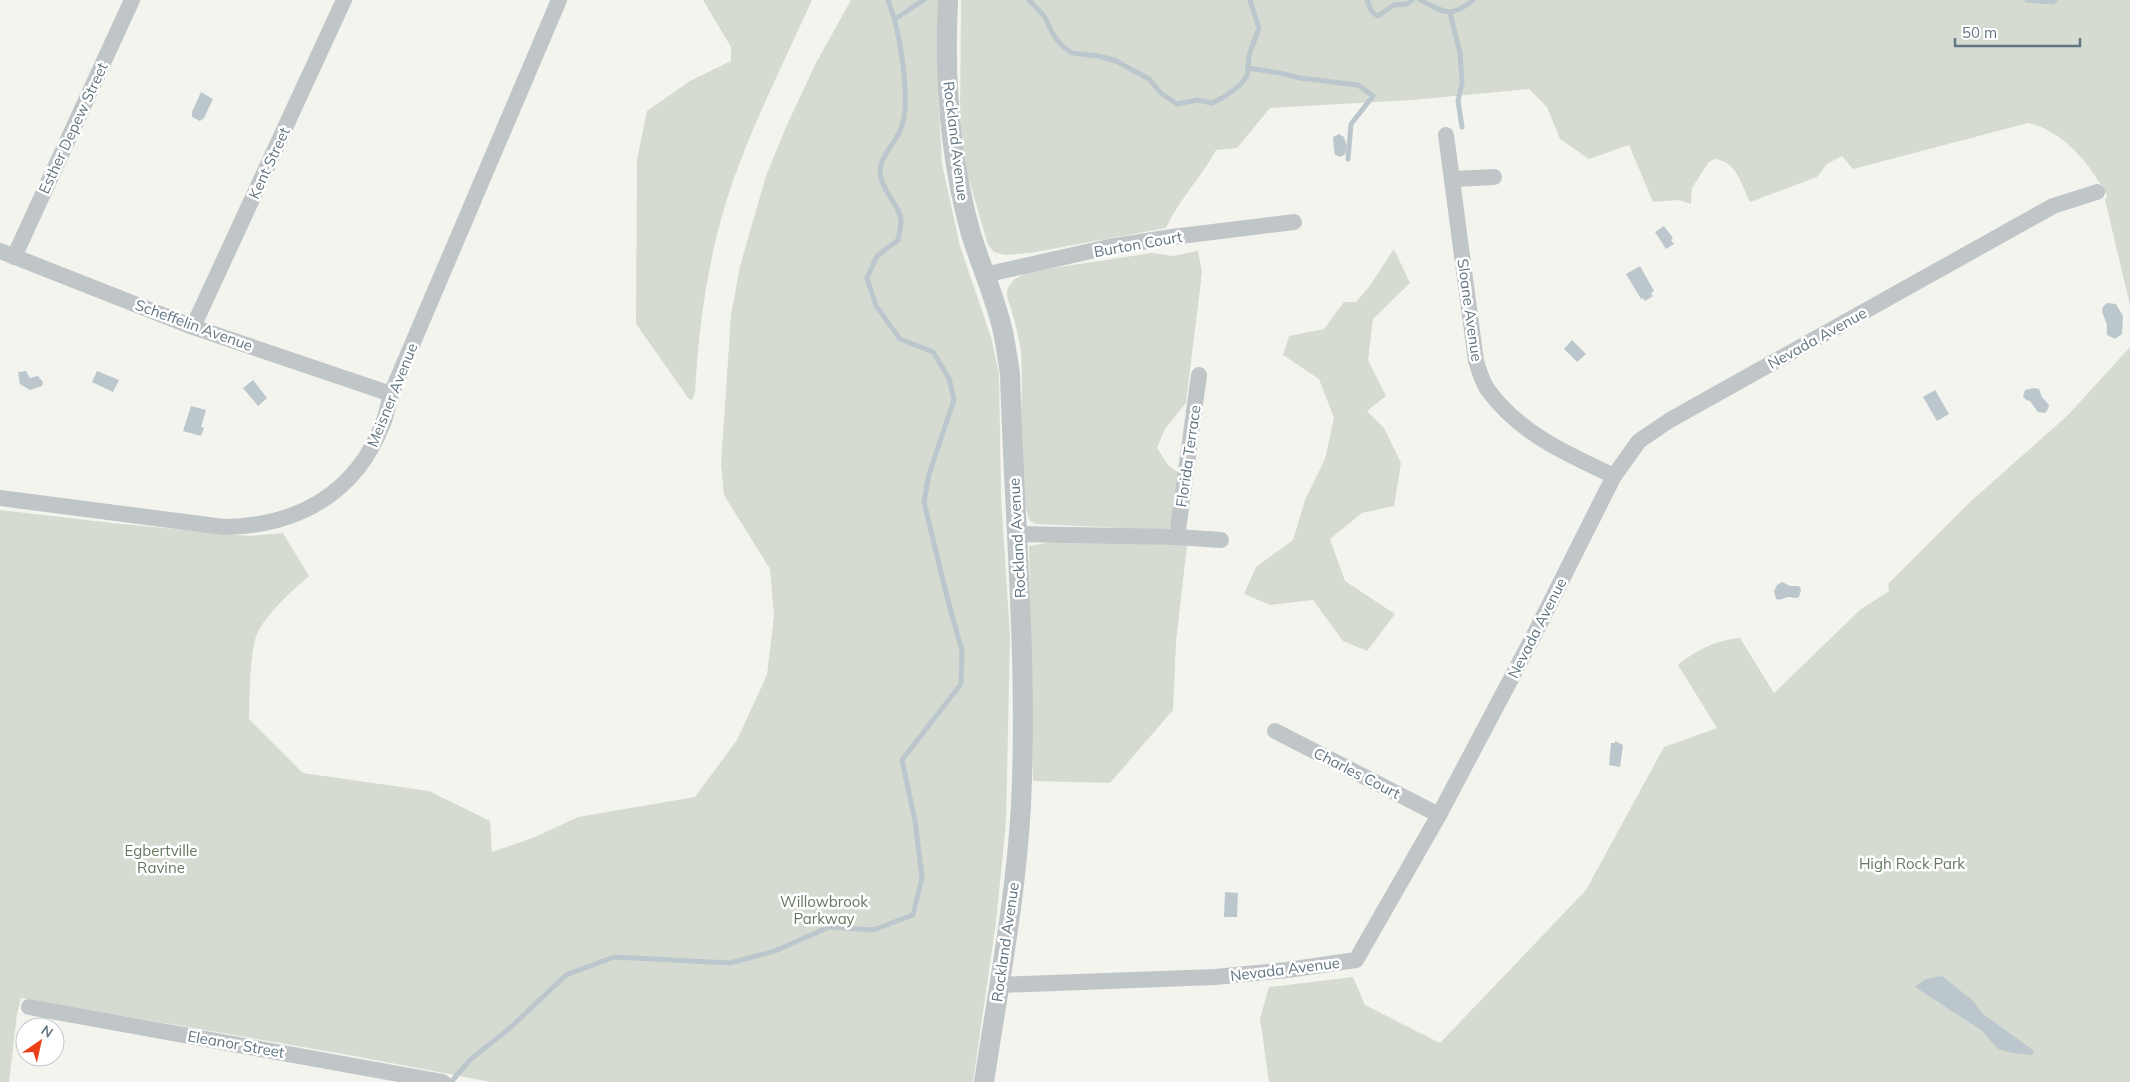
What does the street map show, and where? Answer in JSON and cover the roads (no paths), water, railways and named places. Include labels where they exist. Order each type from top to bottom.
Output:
[{"type":"street","name":"Esther Depew Street","points":[[7,254],[132,0]]},
{"type":"street","name":"Kent Street","points":[[193,327],[344,0]]},
{"type":"street","name":"Meisner Avenue","points":[[0,498],[224,527],[272,522],[301,512],[321,501],[340,486],[353,473],[373,444],[383,422],[391,394],[559,0]]},
{"type":"street","name":"Rockland Avenue","points":[[948,0],[948,77],[953,138],[960,188],[971,234],[1003,331],[1010,374],[1022,636],[1022,787],[1012,898],[984,1082]]},
{"type":"street","name":"Sloane Avenue","points":[[1446,135],[1454,179],[1476,362],[1486,389],[1533,435],[1614,476]]},
{"type":"street","points":[[1454,179],[1494,177]]},
{"type":"street","name":"Nevada Avenue","points":[[999,984],[1215,977],[1287,970],[1356,960],[1439,815],[1533,637],[1614,476],[1639,441],[1670,420],[2053,206],[2097,192]]},
{"type":"street","name":"Burton Court","points":[[984,275],[1109,247],[1294,222]]},
{"type":"street","name":"Scheffelin Avenue","points":[[7,254],[193,327],[391,394]]},
{"type":"street","name":"Florida Terrace","points":[[1177,537],[1199,375]]},
{"type":"street","points":[[1017,534],[1177,537],[1221,540]]},
{"type":"street","name":"Charles Court","points":[[1275,731],[1439,815]]},
{"type":"street","name":"Eleanor Street","points":[[29,1007],[443,1082]]},
{"type":"waterway","points":[[451,1082],[471,1059],[511,1027],[566,975],[614,957],[730,963],[775,951],[829,927],[873,930],[913,915],[922,877],[915,821],[902,760],[961,684],[962,651],[924,502],[929,474],[954,400],[949,378],[933,352],[900,339],[876,306],[867,278],[877,256],[898,240],[901,223],[898,210],[883,184],[880,172],[882,161],[900,131],[904,118],[905,103],[905,85],[900,46],[888,0]]},
{"type":"waterway","points":[[895,19],[924,0]]},
{"type":"waterway","points":[[1029,0],[1044,16],[1054,36],[1063,47],[1072,53],[1099,56],[1116,61],[1149,79],[1162,94],[1177,104],[1197,100],[1212,103],[1239,86],[1247,76],[1249,55],[1259,28],[1250,0]]},
{"type":"waterway","points":[[1367,0],[1372,12],[1378,16],[1394,5],[1407,4],[1412,0]]},
{"type":"waterway","points":[[1420,0],[1447,12],[1458,10],[1473,0]]},
{"type":"waterway","points":[[2027,0],[2053,2],[2055,0]]},
{"type":"waterway","points":[[1450,13],[1460,53],[1462,83],[1458,101],[1462,127]]},
{"type":"waterway","points":[[1248,68],[1300,78],[1358,85],[1373,96],[1351,124],[1348,159]]},
{"type":"park label","name":"Egbertville Ravine","points":[[161,858]]},
{"type":"park label","name":"High Rock Park","points":[[1912,863]]},
{"type":"park label","name":"Willowbrook Parkway","points":[[824,910]]}]
